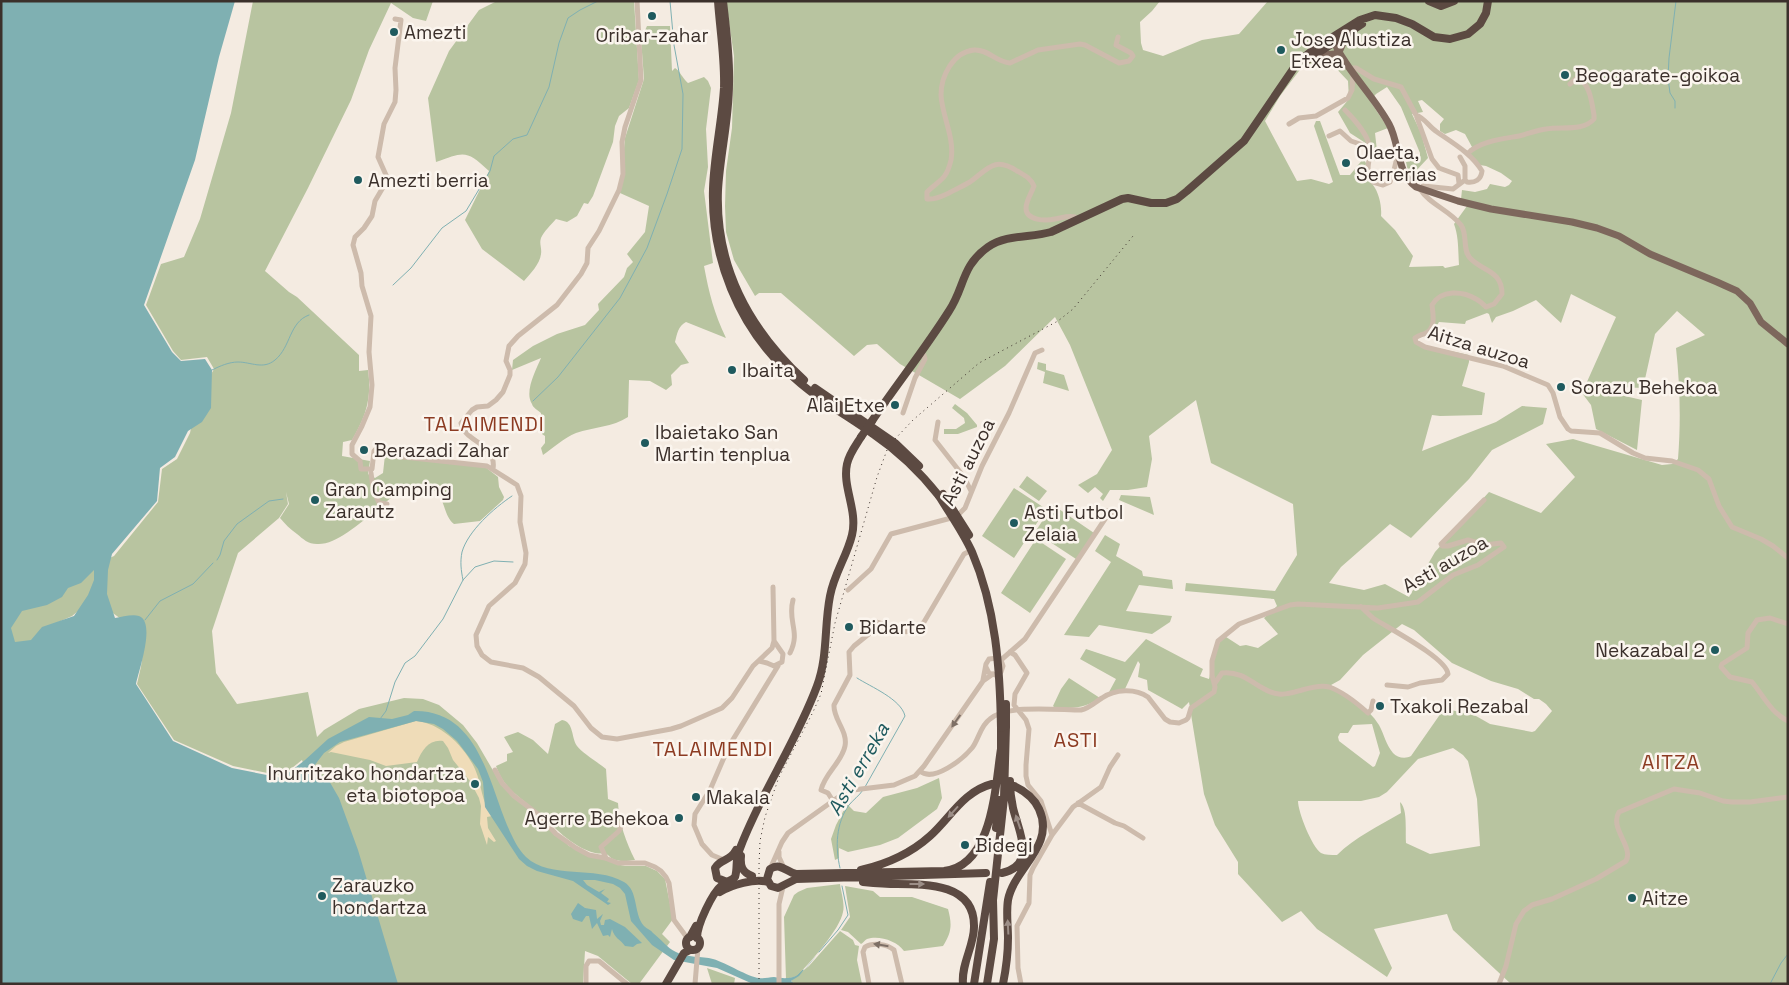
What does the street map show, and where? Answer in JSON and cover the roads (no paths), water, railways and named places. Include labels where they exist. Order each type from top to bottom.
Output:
[{"type":"highway","points":[[718,1],[724,85],[715,165],[713,208],[714,226],[721,261],[737,303],[760,341],[803,386],[891,447],[941,495],[964,536],[978,567],[985,589],[996,647],[1006,727],[1011,796],[1024,849],[1018,864],[1011,870],[1002,873]]},
{"type":"highway","points":[[723,1],[730,85],[718,188],[718,208],[726,260],[742,301],[769,344],[805,381],[907,453],[964,526],[986,575],[998,627],[1008,705],[1005,791],[993,900],[994,938],[987,984]]},
{"type":"highway","points":[[1430,1],[1441,6],[1454,1]]},
{"type":"highway","points":[[1310,55],[1368,16],[1405,20],[1434,37],[1450,39],[1468,34],[1480,24],[1486,13],[1488,1]]},
{"type":"highway","points":[[666,984],[677,962],[690,947],[713,898],[721,886],[735,877],[738,852],[759,805],[807,710],[820,676],[830,593],[853,528],[852,503],[846,476],[851,454],[951,309],[967,269],[979,254],[999,240],[1041,235],[1060,229],[1122,199],[1128,198],[1158,204],[1177,199],[1244,141],[1282,85],[1310,55],[1328,42],[1335,42],[1336,37],[1352,28]]},
{"type":"highway","points":[[725,860],[731,862],[742,875],[752,876],[775,866],[796,874],[944,871],[962,866],[977,852],[986,830],[1006,727]]},
{"type":"highway","points":[[974,984],[977,953],[989,891],[998,807],[1001,749]]},
{"type":"highway","points":[[841,873],[876,866],[907,853],[929,836],[971,793],[992,784]]},
{"type":"highway","points":[[1003,984],[1008,941],[1008,900],[1015,883],[1040,843],[1042,831],[1041,817],[1035,803],[1025,792],[1014,786]]},
{"type":"highway","points":[[690,947],[700,916],[714,887],[716,866],[733,854],[759,805]]},
{"type":"highway","points":[[746,834],[741,864],[743,870],[752,876]]},
{"type":"highway","points":[[785,886],[789,878],[786,869]]},
{"type":"highway","points":[[768,883],[767,875],[769,870]]},
{"type":"highway","points":[[713,898],[728,888],[750,882],[768,883],[778,888],[796,879],[986,873]]},
{"type":"highway","points":[[715,875],[720,881],[768,883]]},
{"type":"highway","points":[[833,879],[887,884],[928,884],[957,894],[966,902],[970,909],[974,927],[965,961],[963,984]]},
{"type":"main road","points":[[1338,52],[1352,28]]},
{"type":"main road","points":[[1335,42],[1338,52],[1388,123],[1395,138],[1403,171],[1411,183],[1420,189],[1491,209],[1572,222],[1619,236],[1650,254],[1737,292],[1750,303],[1761,322],[1788,344]]},
{"type":"main road","points":[[1310,55],[1338,52]]},
{"type":"street","points":[[493,469],[493,462],[487,449],[466,433],[462,423],[472,410],[477,407],[488,406],[503,392],[510,375],[506,360],[509,346],[513,340],[557,305],[581,274],[586,263],[588,248],[599,231],[619,190],[623,174],[622,142],[625,127],[641,80],[637,1]]},
{"type":"street","points":[[371,471],[361,469],[360,461],[352,454],[351,446],[370,407],[372,385],[369,352],[371,316],[353,245],[355,237],[372,216],[375,201],[385,184],[386,174],[378,157],[384,124],[395,102],[395,68],[401,20],[396,19]]},
{"type":"street","points":[[1077,220],[1075,216],[1048,220],[1031,217],[1027,214],[1026,207],[1034,186],[1032,181],[1010,166],[1000,164],[985,169],[969,182],[938,198],[927,199],[927,192],[940,183],[947,172],[951,159],[950,136],[941,95],[942,86],[952,61],[974,50],[985,51],[1005,63],[1010,63],[1038,50],[1080,44],[1119,63],[1129,61],[1133,56],[1116,45],[1118,37]]},
{"type":"street","points":[[1289,124],[1299,118],[1316,116],[1346,100],[1352,93],[1351,71],[1356,68],[1374,79],[1401,87],[1416,115],[1432,159],[1438,168],[1458,176],[1462,182]]},
{"type":"street","points":[[1468,154],[1476,148],[1499,139],[1544,129],[1575,128],[1591,122],[1594,116],[1588,90],[1581,79],[1577,78],[1570,84]]},
{"type":"street","points":[[1345,110],[1364,132],[1370,150],[1371,157],[1367,165],[1368,174],[1372,182],[1383,185],[1390,182],[1398,153]]},
{"type":"street","points":[[1416,115],[1422,117],[1436,132],[1468,154],[1480,168],[1482,174],[1478,179],[1473,182],[1462,182]]},
{"type":"street","points":[[1329,136],[1340,131],[1351,141],[1363,145],[1370,150]]},
{"type":"street","points":[[1411,183],[1430,188],[1455,188],[1462,182],[1465,166],[1460,157]]},
{"type":"street","name":"Aitza auzoa","points":[[1420,189],[1423,194],[1449,213],[1461,225],[1464,232],[1467,254],[1495,274],[1500,280],[1502,294],[1494,304],[1486,307],[1478,300],[1463,294],[1445,294],[1439,297],[1432,305],[1433,319],[1429,332],[1415,338],[1416,342],[1425,347],[1503,366],[1548,385],[1553,393],[1560,417],[1571,431],[1600,433],[1645,458],[1672,461],[1698,470],[1709,479],[1719,506],[1732,527],[1761,539],[1788,558]]},
{"type":"street","name":"Asti auzoa","points":[[997,659],[996,631],[990,600],[972,549],[955,517],[965,508],[982,466],[1009,413],[1035,353],[1042,350]]},
{"type":"street","points":[[903,413],[915,378],[925,359],[921,353]]},
{"type":"street","points":[[938,422],[935,440],[962,473],[971,491]]},
{"type":"street","points":[[387,504],[379,503],[374,492],[371,471],[376,448],[394,456],[482,464],[512,481],[520,492],[520,522],[526,557],[524,568],[510,588],[489,606],[476,635],[476,643],[481,653],[488,660],[494,663],[523,668],[533,673],[574,706],[593,731],[602,737],[611,739],[681,726],[722,708],[732,698],[753,666],[772,648],[774,641],[773,587]]},
{"type":"street","name":"Asti auzoa","points":[[1214,683],[1212,670],[1214,648],[1218,641],[1239,624],[1290,605],[1334,604],[1361,607],[1389,607],[1418,602],[1453,575],[1478,565],[1493,553],[1501,550],[1504,547],[1501,543],[1485,545],[1468,540],[1448,546],[1442,546],[1441,544],[1484,500]]},
{"type":"street","points":[[983,681],[987,661],[1008,654],[1025,639],[1108,516]]},
{"type":"street","points":[[848,590],[871,569],[891,534],[955,517]]},
{"type":"street","points":[[833,801],[828,793],[821,790],[823,780],[846,746],[844,733],[833,710],[850,675],[849,652],[870,633],[876,622],[907,632],[915,630],[924,622],[964,554],[972,549]]},
{"type":"street","points":[[790,653],[796,639],[791,619],[793,600]]},
{"type":"street","points":[[1361,607],[1372,617],[1422,648],[1445,666],[1448,671],[1448,674],[1442,680],[1408,687],[1387,685]]},
{"type":"street","points":[[1788,624],[1770,618],[1756,620],[1748,633],[1747,648],[1730,658],[1721,667],[1730,677],[1752,682],[1776,713],[1788,721]]},
{"type":"street","points":[[759,661],[771,666],[778,666],[782,662],[783,654],[774,641]]},
{"type":"street","points":[[772,648],[780,649]]},
{"type":"street","points":[[998,651],[1015,655],[1028,673],[1015,694],[1014,705],[1026,720],[1029,729],[1026,776],[1028,785],[1041,801],[1052,835]]},
{"type":"street","points":[[725,860],[712,855],[705,849],[694,825],[695,814],[710,790],[729,746],[771,678],[771,666],[765,655]]},
{"type":"street","points":[[769,870],[784,839],[791,830],[846,792],[898,784],[920,771],[983,681],[1002,670],[1003,666],[997,659]]},
{"type":"street","points":[[986,667],[988,672],[993,674]]},
{"type":"street","points":[[920,771],[928,775],[948,768],[972,748],[979,732],[988,720],[1017,709],[1081,710],[1090,707],[1110,694],[1125,690],[1148,697],[1165,719],[1175,723],[1186,720],[1191,708],[1214,692],[1214,683],[1222,673],[1230,672],[1250,679],[1270,692],[1280,694],[1329,687],[1350,699],[1368,713],[1371,710],[1373,701]]},
{"type":"street","points":[[1021,984],[1018,968],[1016,926],[1029,903],[1030,875],[1052,835],[1072,807],[1100,786],[1118,755]]},
{"type":"street","points":[[494,770],[507,790],[540,816],[556,834],[579,850],[624,864],[649,864],[660,870],[668,883],[674,917],[690,947],[696,965],[695,984]]},
{"type":"street","points":[[1499,984],[1506,966],[1516,924],[1524,912],[1532,906],[1552,899],[1596,878],[1626,861],[1628,853],[1616,816],[1619,812],[1674,789],[1700,792],[1732,802],[1750,802],[1788,797]]},
{"type":"street","points":[[1078,804],[1124,826],[1143,838]]},
{"type":"street","points":[[606,818],[618,823],[620,826],[618,831],[601,846],[607,858]]},
{"type":"street","points":[[779,849],[779,858],[786,869]]},
{"type":"street","points":[[712,855],[716,866]]},
{"type":"street","points":[[768,883],[776,894],[779,904]]},
{"type":"street","points":[[778,981],[779,895],[785,886]]},
{"type":"street","points":[[681,930],[688,932],[692,930],[700,916]]},
{"type":"street","points":[[869,984],[863,952],[865,947],[872,944],[888,946],[894,950],[902,984]]},
{"type":"street","points":[[586,984],[586,966],[588,961],[599,961],[627,984]]},
{"type":"water","points":[[1,1],[235,1],[219,57],[195,160],[144,305],[172,352],[181,361],[205,359],[212,370],[211,408],[202,422],[188,431],[175,457],[160,468],[157,501],[112,554],[108,570],[107,594],[115,618],[130,615],[139,616],[144,620],[146,627],[145,647],[136,684],[173,741],[232,768],[282,778],[328,739],[369,717],[392,719],[408,715],[414,711],[435,714],[452,722],[466,735],[477,750],[517,846],[526,857],[536,864],[560,871],[600,874],[624,882],[632,891],[638,915],[644,926],[680,954],[713,959],[759,978],[790,978],[804,970],[791,981],[795,984],[753,984],[717,968],[674,960],[652,945],[631,921],[625,894],[620,888],[613,884],[595,880],[583,880],[587,885],[599,892],[605,889],[601,893],[609,899],[607,902],[611,903],[608,905],[573,881],[537,871],[527,866],[519,859],[485,807],[483,782],[478,769],[457,741],[434,724],[416,721],[340,742],[324,753],[311,770],[328,779],[339,798],[358,850],[398,984],[1,984]],"holes":[[[94,570],[94,580],[88,595],[74,616],[42,627],[31,640],[15,642],[11,628],[22,611],[47,605],[62,597],[68,588],[81,583]]]},
{"type":"water","points":[[578,903],[585,908],[596,910],[597,919],[603,914],[600,921],[601,925],[604,925],[605,920],[610,919],[625,927],[642,943],[633,947],[625,946],[616,937],[612,929],[610,937],[608,935],[603,936],[597,923],[592,929],[589,916],[586,916],[582,922],[573,919],[571,914]]},
{"type":"waterway","points":[[393,285],[411,268],[442,228],[466,211],[490,171],[494,156],[513,139],[527,135],[549,87],[559,43],[568,18],[598,1]]},
{"type":"waterway","points":[[533,401],[558,377],[620,298],[647,248],[667,194],[682,149],[683,94],[674,45],[670,1]]},
{"type":"waterway","points":[[1675,108],[1675,101],[1670,93],[1668,78],[1676,1]]},
{"type":"waterway","points":[[212,370],[235,362],[257,365],[270,363],[280,355],[302,318],[309,315]]},
{"type":"waterway","points":[[463,580],[461,559],[465,544],[482,521],[512,496]]},
{"type":"waterway","points":[[217,560],[224,541],[237,524],[269,501],[283,499]]},
{"type":"waterway","points":[[380,719],[386,711],[395,682],[405,663],[415,656],[443,619],[463,580],[475,567],[494,561],[513,562]]},
{"type":"waterway","points":[[145,620],[160,601],[193,584],[213,563]]},
{"type":"waterway","name":"Asti erreka","points":[[857,678],[892,699],[898,704],[905,716],[865,787]]},
{"type":"waterway","name":"Asti erreka","points":[[840,868],[837,844],[841,819],[849,805],[863,790]]},
{"type":"waterway","name":"Asti erreka","points":[[819,952],[848,915],[842,886]]},
{"type":"waterway","points":[[1770,984],[1788,954]]},
{"type":"waterway","name":"Asti erreka","points":[[797,976],[803,970]]},
{"type":"railway","points":[[895,439],[913,420],[979,363],[1058,321],[1073,309],[1133,236]]},
{"type":"railway","points":[[759,984],[759,865],[760,841],[765,817],[779,777],[821,694],[835,623],[877,477],[887,450]]},
{"type":"place","name":"Oribar-zahar","points":[[652,16]]},
{"type":"place","name":"Amezti","points":[[394,32]]},
{"type":"place","name":"Jose Alustiza Etxea","points":[[1281,50]]},
{"type":"place","name":"Beogarate-goikoa","points":[[1565,75]]},
{"type":"place","name":"Olaeta, Serrerias","points":[[1346,163]]},
{"type":"place","name":"Amezti berria","points":[[358,180]]},
{"type":"place","name":"Ibaita","points":[[732,370]]},
{"type":"place","name":"Sorazu Behekoa","points":[[1561,387]]},
{"type":"place","name":"Alai Etxe","points":[[895,405]]},
{"type":"place","name":"Ibaietako San Martin tenplua","points":[[645,443]]},
{"type":"place","name":"Berazadi Zahar","points":[[364,450]]},
{"type":"place","name":"Gran Camping Zarautz","points":[[315,500]]},
{"type":"place","name":"Asti Futbol Zelaia","points":[[1014,523]]},
{"type":"place","name":"Bidarte","points":[[849,627]]},
{"type":"place","name":"Nekazabal 2","points":[[1715,650]]},
{"type":"place","name":"Txakoli Rezabal","points":[[1380,706]]},
{"type":"place","name":"Inurritzako hondartza eta biotopoa","points":[[475,784]]},
{"type":"place","name":"Makala","points":[[696,797]]},
{"type":"place","name":"Agerre Behekoa","points":[[679,818]]},
{"type":"place","name":"Bidegi","points":[[965,845]]},
{"type":"place","name":"Zarauzko hondartza","points":[[322,896]]},
{"type":"place","name":"Aitze","points":[[1632,898]]},
{"type":"district","name":"TALAIMENDI","points":[[484,424]]},
{"type":"district","name":"ASTI","points":[[1076,740]]},
{"type":"district","name":"TALAIMENDI","points":[[713,749]]},
{"type":"district","name":"AITZA","points":[[1671,762]]}]
